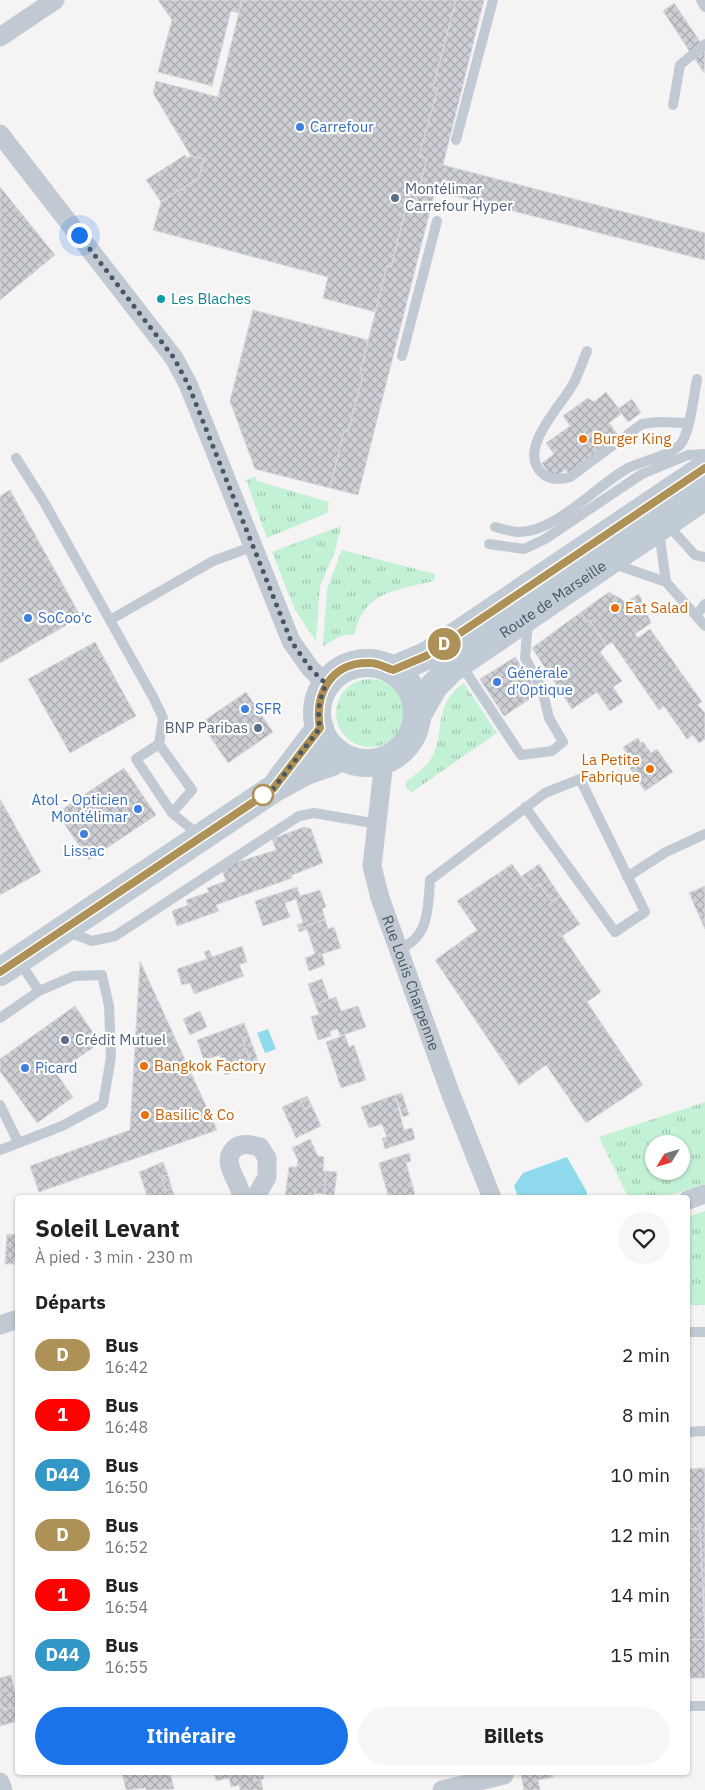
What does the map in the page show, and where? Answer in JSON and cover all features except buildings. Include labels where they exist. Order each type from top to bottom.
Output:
[{"type":"main road","name":"Route de Marseille","points":[[393,670],[426,656],[705,468]]},
{"type":"main road","name":"Route de Marseille","points":[[418,716],[434,686],[460,663],[529,614],[705,496]]},
{"type":"main road","points":[[373,663],[393,670],[401,675],[410,687],[416,701],[418,716],[414,731],[407,744],[396,754],[384,761],[368,763],[353,761],[338,754],[327,743],[320,728],[317,713],[320,698],[326,684],[345,668],[357,664],[373,663]]},
{"type":"main road","points":[[273,789],[320,728]]},
{"type":"main road","points":[[9,966],[200,836],[273,789],[306,771],[332,762],[338,754]]},
{"type":"street","points":[[0,37],[55,0]]},
{"type":"street","points":[[0,134],[174,358],[188,384],[291,641],[310,668],[326,684]]},
{"type":"street","name":"Rue Louis Charpenne","points":[[384,761],[372,866],[380,898],[398,949],[450,1092],[491,1195]]},
{"type":"street","points":[[241,1195],[230,1162],[231,1152],[238,1146],[248,1144],[260,1147],[267,1158],[267,1176],[257,1195]]},
{"type":"street","points":[[690,1199],[705,1194]]},
{"type":"street","points":[[0,1325],[15,1320]]},
{"type":"street","points":[[442,1790],[505,1779]]},
{"type":"street","points":[[0,1782],[3,1790]]},
{"type":"lane","points":[[456,140],[493,0]]},
{"type":"lane","points":[[700,0],[705,7]]},
{"type":"lane","points":[[673,105],[680,65],[705,44]]},
{"type":"lane","points":[[402,356],[438,221]]},
{"type":"lane","points":[[587,351],[573,385],[537,438],[533,459],[537,469],[544,475],[560,480],[570,477],[642,424],[658,422],[688,423]]},
{"type":"lane","points":[[495,527],[518,532],[542,527],[624,471],[672,450],[681,444],[688,423],[697,379]]},
{"type":"lane","points":[[489,544],[524,548],[545,539],[642,474],[688,455],[705,454]]},
{"type":"lane","points":[[16,458],[44,502],[163,718],[160,744],[192,790],[176,816]]},
{"type":"lane","points":[[662,525],[695,555],[705,557]]},
{"type":"lane","points":[[662,525],[666,582]]},
{"type":"lane","points":[[110,620],[213,561],[254,546]]},
{"type":"lane","points":[[608,562],[666,582],[705,626]]},
{"type":"lane","points":[[696,616],[705,604]]},
{"type":"lane","points":[[460,663],[520,755],[552,751],[563,742],[549,718],[542,689],[525,658],[529,614]]},
{"type":"lane","points":[[160,744],[136,758],[176,816],[200,836]]},
{"type":"lane","points":[[398,949],[409,946],[419,937],[428,910],[430,880],[525,808],[545,793],[580,779],[645,912],[615,932],[525,808]]},
{"type":"lane","points":[[62,930],[92,941],[115,936],[292,820],[314,813],[378,824]]},
{"type":"lane","points":[[627,877],[666,852],[705,834]]},
{"type":"lane","points":[[9,966],[39,992]]},
{"type":"lane","points":[[0,1018],[39,992],[74,976],[102,976],[109,1006],[111,1057],[103,1104],[62,1126],[0,1150]]},
{"type":"lane","points":[[0,1105],[18,1142]]},
{"type":"lane","points":[[690,1332],[705,1332]]},
{"type":"lane","points":[[690,1432],[705,1431]]},
{"type":"lane","points":[[690,1706],[705,1706]]},
{"type":"green space","points":[[255,476],[257,481],[329,502],[327,513],[267,538],[246,480]]},
{"type":"green space","points":[[341,526],[335,551],[320,586],[316,641],[295,610],[272,552]]},
{"type":"green space","points":[[342,550],[435,574],[434,581],[395,590],[384,595],[366,609],[359,620],[355,634],[341,636],[323,646],[327,589]]},
{"type":"green space","points":[[377,679],[389,685],[398,694],[404,706],[402,726],[394,737],[377,747],[363,747],[346,737],[338,726],[336,706],[346,689],[357,681]]},
{"type":"green space","points":[[464,683],[497,733],[412,792],[406,788],[406,782],[431,759],[437,744],[444,708],[454,691]]},
{"type":"green space","points":[[705,1102],[705,1184],[670,1195],[627,1195],[599,1137]]},
{"type":"green space","points":[[705,1211],[705,1305],[690,1305],[690,1216]]},
{"type":"water","points":[[268,1029],[276,1049],[265,1053],[257,1033]]},
{"type":"water","points":[[567,1157],[587,1195],[517,1195],[514,1186],[523,1173]]},
{"type":"bus line","name":"D","points":[[0,972],[200,836],[273,789],[320,728],[317,713],[320,698],[326,684],[335,675],[345,668],[357,664],[373,663],[393,670],[426,656],[705,468]]},
{"type":"place","name":"Carrefour","points":[[300,127]]},
{"type":"place","name":"Montélimar Carrefour Hyper","points":[[395,198]]},
{"type":"place","name":"Les Blaches","points":[[161,299]]},
{"type":"place","name":"Burger King","points":[[583,439]]},
{"type":"place","name":"Eat Salad","points":[[615,608]]},
{"type":"place","name":"SoCoo'c","points":[[28,618]]},
{"type":"place","name":"Générale d'Optique","points":[[497,682]]},
{"type":"place","name":"SFR","points":[[245,709]]},
{"type":"place","name":"BNP Paribas","points":[[258,728]]},
{"type":"place","name":"La Petite Fabrique","points":[[650,769]]},
{"type":"place","name":"Atol - Opticien Montélimar","points":[[138,809]]},
{"type":"place","name":"Lissac","points":[[84,834]]},
{"type":"place","name":"Crédit Mutuel","points":[[65,1040]]},
{"type":"place","name":"Bangkok Factory","points":[[144,1066]]},
{"type":"place","name":"Picard","points":[[25,1068]]},
{"type":"place","name":"Basilic & Co","points":[[145,1115]]},
{"type":"route","points":[[79,235],[174,358],[188,384],[291,641],[310,668],[326,684],[320,698],[317,713],[320,728],[273,789],[263,795]]}]
